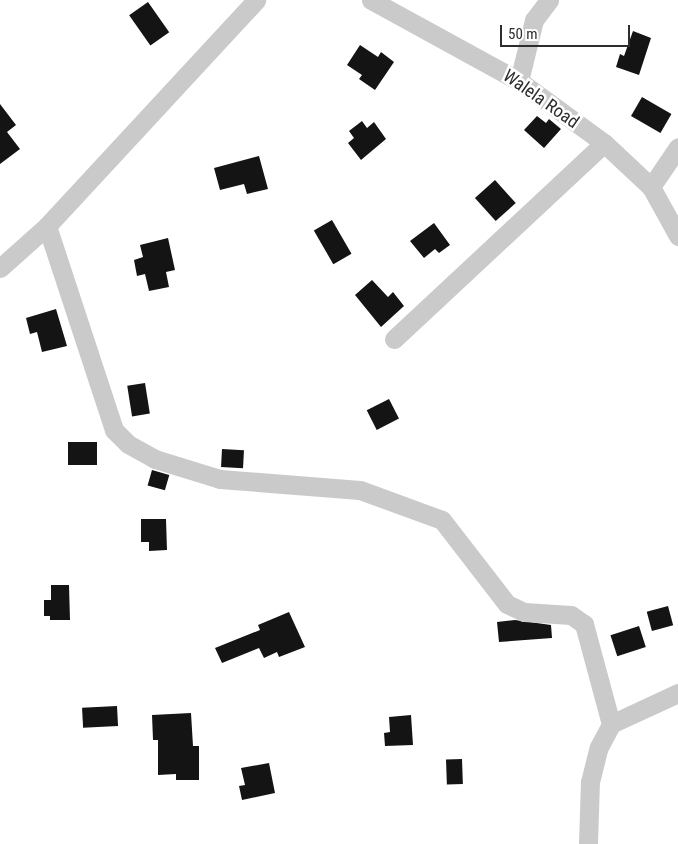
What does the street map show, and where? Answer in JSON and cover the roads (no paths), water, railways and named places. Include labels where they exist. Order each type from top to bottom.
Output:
[{"type":"street","points":[[0,268],[47,226],[256,0]]},
{"type":"street","name":"Walela Road","points":[[371,0],[519,81],[604,143],[651,187],[678,236]]},
{"type":"street","points":[[519,81],[534,20],[549,0]]},
{"type":"street","points":[[394,340],[604,143]]},
{"type":"street","points":[[651,187],[678,146]]},
{"type":"street","points":[[47,226],[114,430],[128,444],[155,459],[220,479],[360,490],[442,520],[507,604],[524,612],[571,615],[584,624],[611,724]]},
{"type":"street","points":[[588,844],[590,782],[599,747],[611,724],[678,693]]}]
